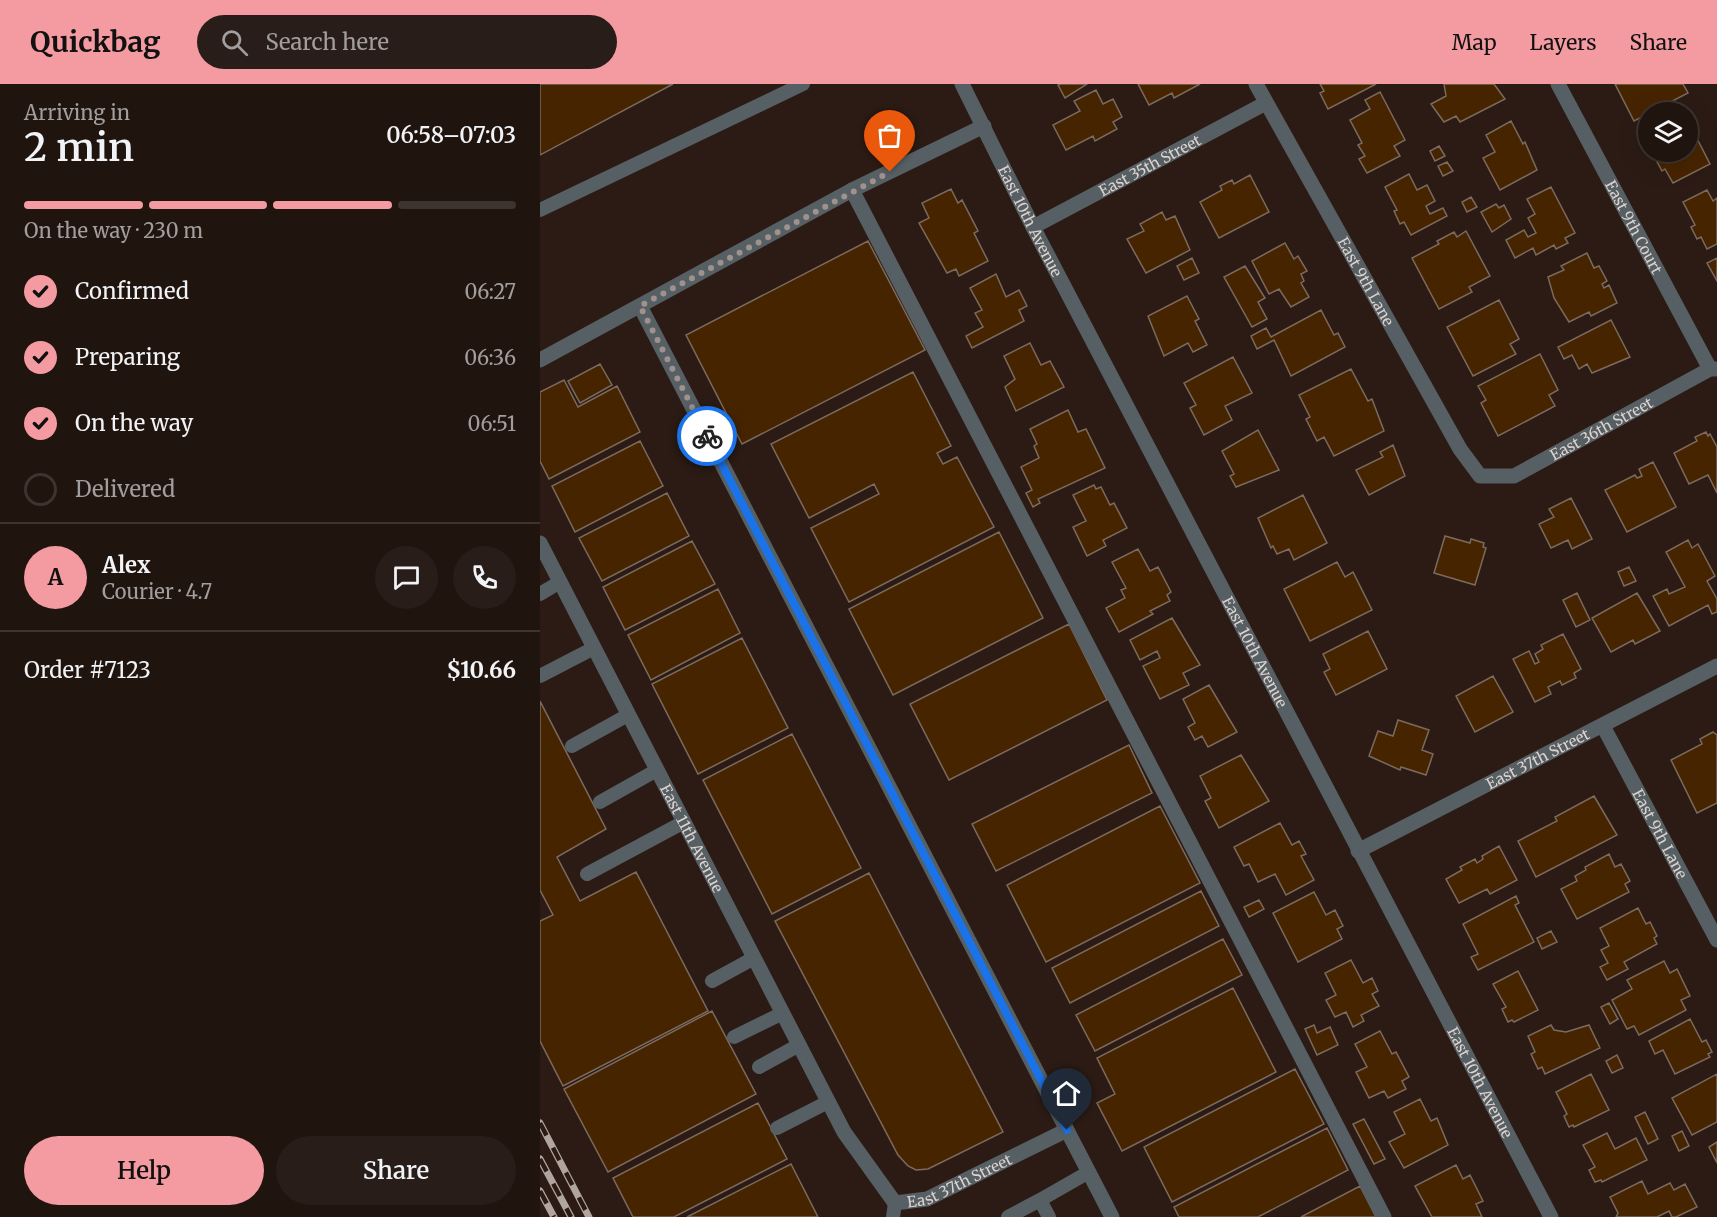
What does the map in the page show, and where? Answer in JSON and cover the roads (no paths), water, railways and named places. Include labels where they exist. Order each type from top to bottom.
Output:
[{"type":"street","name":"East 10th Avenue","points":[[962,84],[1033,227],[1551,1217]]},
{"type":"street","name":"East 9th Lane","points":[[1256,84],[1460,449],[1480,476]]},
{"type":"street","name":"East 9th Court","points":[[1558,84],[1713,369]]},
{"type":"street","name":"East 35th Street","points":[[1033,227],[1266,103]]},
{"type":"street","points":[[540,360],[852,190],[984,126]]},
{"type":"street","points":[[852,190],[1384,1217]]},
{"type":"street","points":[[640,306],[1112,1217]]},
{"type":"street","name":"East 36th Street","points":[[1480,476],[1514,476],[1713,369]]},
{"type":"street","name":"East 11th Avenue","points":[[540,543],[844,1132]]},
{"type":"street","name":"East 37th Street","points":[[1358,851],[1717,666]]},
{"type":"street","name":"East 9th Lane","points":[[1603,726],[1717,940]]},
{"type":"street","name":"East 37th Street","points":[[844,1132],[894,1210],[927,1199],[1067,1130]]},
{"type":"lane","points":[[540,210],[803,84]]},
{"type":"lane","points":[[540,594],[560,582]]},
{"type":"lane","points":[[540,676],[594,648]]},
{"type":"lane","points":[[572,746],[628,715]]},
{"type":"lane","points":[[600,802],[657,770]]},
{"type":"lane","points":[[588,874],[684,822]]},
{"type":"lane","points":[[711,981],[754,958]]},
{"type":"lane","points":[[734,1037],[783,1013]]},
{"type":"lane","points":[[759,1067],[799,1045]]},
{"type":"lane","points":[[777,1128],[828,1102]]},
{"type":"lane","points":[[1008,1217],[1089,1172]]},
{"type":"lane","points":[[1040,1200],[1049,1217]]},
{"type":"railway","points":[[540,1123],[589,1217]]},
{"type":"railway","points":[[540,1159],[571,1217]]},
{"type":"railway","points":[[540,1191],[554,1217]]}]
